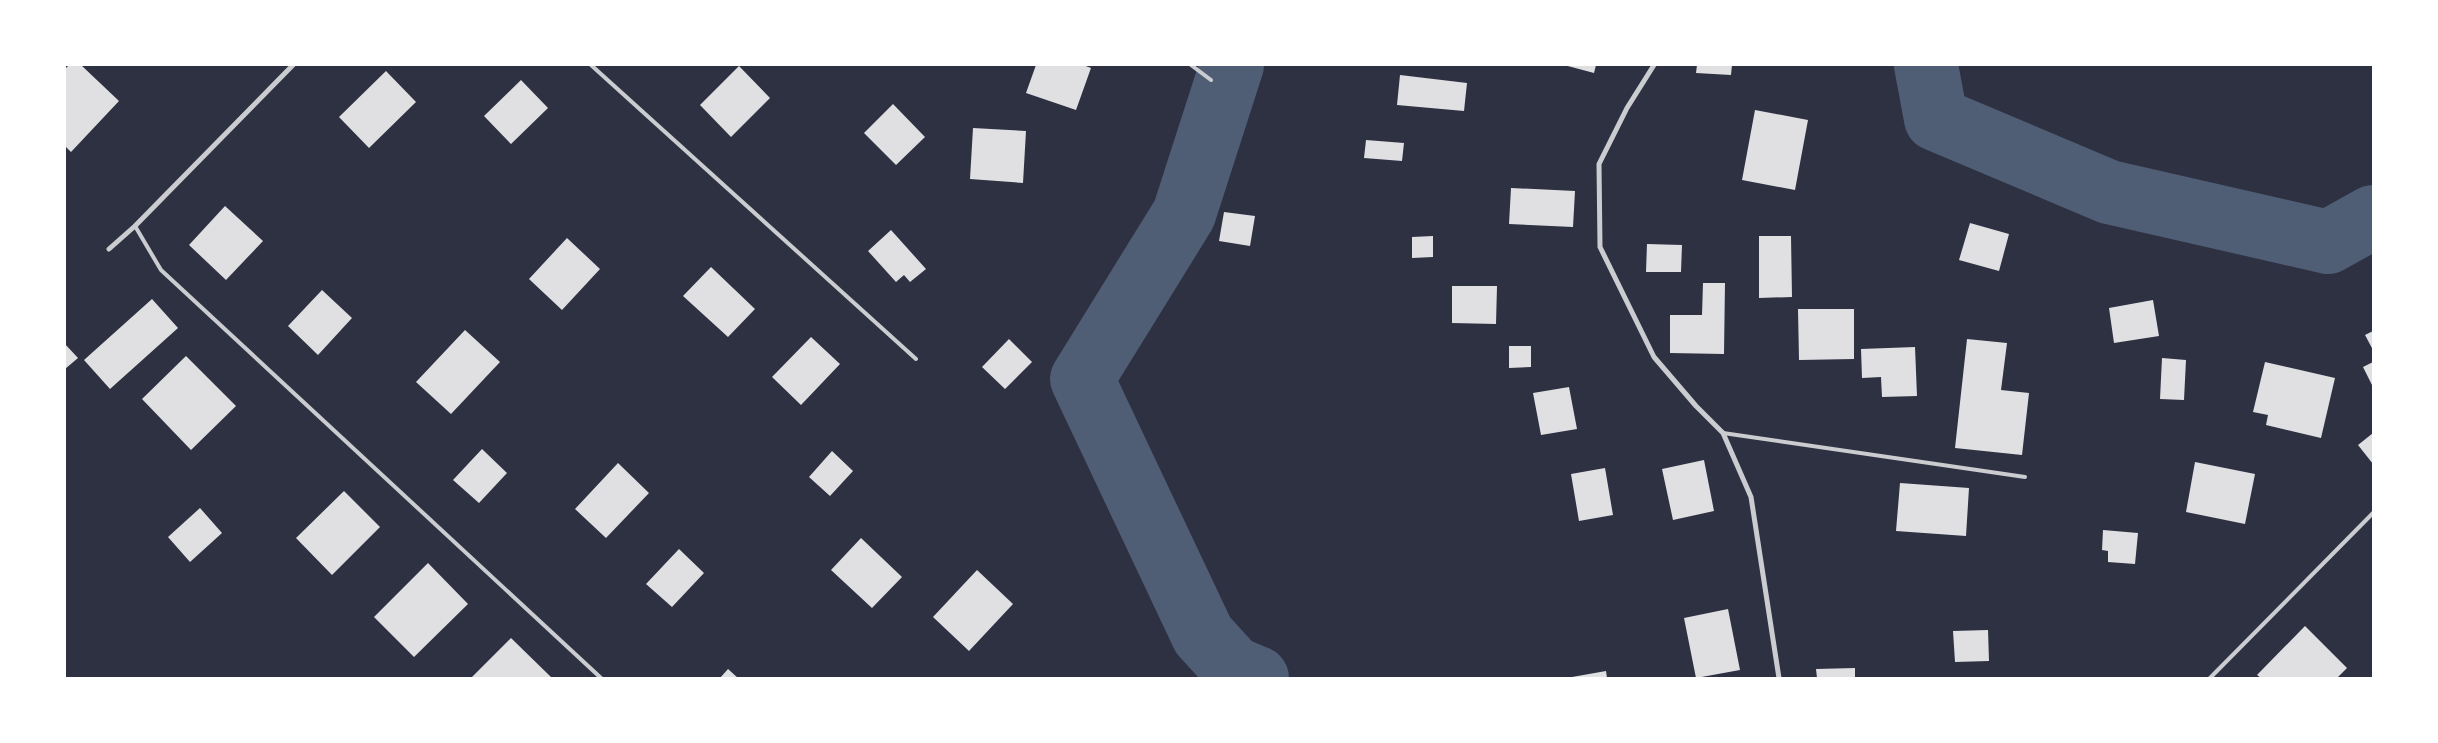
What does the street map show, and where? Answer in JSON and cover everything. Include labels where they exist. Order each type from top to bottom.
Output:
[{"type":"street","points":[[109,249],[135,226],[293,65]]},
{"type":"street","points":[[1654,65],[1627,108],[1599,164],[1600,247],[1654,358],[1722,433],[1751,497],[1779,678]]},
{"type":"lane","points":[[591,65],[916,359]]},
{"type":"lane","points":[[1191,65],[1211,80]]},
{"type":"lane","points":[[135,226],[161,270],[354,451],[602,678]]},
{"type":"lane","points":[[1722,433],[2025,477]]},
{"type":"lane","points":[[2210,678],[2373,513]]},
{"type":"building","points":[[69,65],[81,65],[119,101],[71,152],[65,146],[65,69]]},
{"type":"building","points":[[1036,65],[1083,65],[1091,68],[1076,110],[1026,93]]},
{"type":"building","points":[[1564,65],[1596,65],[1594,73]]},
{"type":"building","points":[[1697,65],[1732,65],[1731,75],[1696,73]]},
{"type":"building","points":[[739,66],[770,98],[731,137],[700,105]]},
{"type":"building","points":[[386,71],[416,102],[369,148],[339,117]]},
{"type":"building","points":[[1400,75],[1467,83],[1464,111],[1397,105]]},
{"type":"building","points":[[521,80],[548,108],[511,144],[484,116]]},
{"type":"building","points":[[893,104],[925,137],[896,165],[864,133]]},
{"type":"building","points":[[1755,110],[1808,120],[1795,190],[1742,180]]},
{"type":"building","points":[[973,128],[1026,131],[1023,183],[970,179]]},
{"type":"building","points":[[1366,140],[1404,143],[1402,161],[1364,158]]},
{"type":"building","points":[[1511,188],[1575,191],[1573,227],[1509,224]]},
{"type":"building","points":[[225,206],[263,241],[226,280],[189,245]]},
{"type":"building","points":[[1224,212],[1255,216],[1250,246],[1219,241]]},
{"type":"building","points":[[1970,223],[2009,234],[1999,271],[1959,260]]},
{"type":"building","points":[[891,230],[926,269],[910,282],[904,275],[896,282],[868,251]]},
{"type":"building","points":[[1433,236],[1433,257],[1412,258],[1412,237]]},
{"type":"building","points":[[1759,236],[1791,236],[1792,297],[1759,298]]},
{"type":"building","points":[[567,238],[600,269],[562,310],[529,279]]},
{"type":"building","points":[[1647,244],[1682,245],[1681,272],[1646,272]]},
{"type":"building","points":[[711,267],[755,309],[728,337],[683,296]]},
{"type":"building","points":[[1703,283],[1725,283],[1724,354],[1670,353],[1670,315],[1702,315]]},
{"type":"building","points":[[1452,286],[1497,286],[1496,324],[1452,323]]},
{"type":"building","points":[[322,290],[352,318],[318,355],[288,326]]},
{"type":"building","points":[[152,299],[178,328],[110,389],[84,360]]},
{"type":"building","points":[[2153,300],[2159,336],[2114,343],[2109,308]]},
{"type":"building","points":[[1798,309],[1854,309],[1854,359],[1799,360]]},
{"type":"building","points":[[465,330],[500,362],[451,414],[416,382]]},
{"type":"building","points":[[2373,331],[2373,350],[2365,335]]},
{"type":"building","points":[[811,337],[840,364],[801,405],[772,377]]},
{"type":"building","points":[[1009,339],[1032,362],[1005,389],[982,367]]},
{"type":"building","points":[[1967,339],[2007,343],[2001,390],[2029,393],[2022,455],[1955,448]]},
{"type":"building","points":[[65,344],[78,358],[65,369]]},
{"type":"building","points":[[1509,346],[1531,346],[1531,367],[1509,368]]},
{"type":"building","points":[[1915,347],[1917,396],[1882,397],[1881,377],[1862,378],[1861,349]]},
{"type":"building","points":[[186,356],[236,406],[191,450],[142,399]]},
{"type":"building","points":[[2162,358],[2186,360],[2184,400],[2160,399]]},
{"type":"building","points":[[2265,362],[2335,378],[2321,438],[2266,425],[2268,415],[2253,412]]},
{"type":"building","points":[[2373,362],[2373,387],[2363,367]]},
{"type":"building","points":[[1569,387],[1577,429],[1541,435],[1533,393]]},
{"type":"building","points":[[2373,433],[2373,464],[2358,445]]},
{"type":"building","points":[[482,449],[507,473],[479,503],[453,480]]},
{"type":"building","points":[[832,451],[853,471],[830,496],[809,477]]},
{"type":"building","points":[[1704,460],[1714,511],[1673,520],[1662,469]]},
{"type":"building","points":[[2195,462],[2255,474],[2245,524],[2186,512]]},
{"type":"building","points":[[618,463],[649,493],[606,538],[575,509]]},
{"type":"building","points":[[1605,468],[1613,515],[1579,521],[1571,474]]},
{"type":"building","points":[[1900,483],[1969,488],[1966,536],[1896,531]]},
{"type":"building","points":[[344,491],[380,527],[332,575],[296,538]]},
{"type":"building","points":[[200,508],[222,533],[190,562],[168,537]]},
{"type":"building","points":[[2103,530],[2138,533],[2135,564],[2108,562],[2108,551],[2102,550]]},
{"type":"building","points":[[861,538],[902,577],[872,608],[831,570]]},
{"type":"building","points":[[679,549],[704,573],[672,607],[646,584]]},
{"type":"building","points":[[428,563],[468,604],[414,657],[374,617]]},
{"type":"building","points":[[977,570],[1013,604],[969,651],[933,617]]},
{"type":"building","points":[[1728,609],[1740,670],[1696,678],[1684,618]]},
{"type":"building","points":[[2305,626],[2347,668],[2337,678],[2261,678],[2257,675]]},
{"type":"building","points":[[1988,630],[1989,661],[1955,662],[1953,631]]},
{"type":"building","points":[[511,638],[552,678],[471,678]]},
{"type":"building","points":[[1855,668],[1855,678],[1817,678],[1816,669]]},
{"type":"building","points":[[728,669],[738,678],[720,678]]},
{"type":"building","points":[[1606,671],[1607,678],[1572,678],[1572,677]]},
{"type":"waterway","points":[[1232,65],[1184,214],[1082,379],[1203,635],[1233,668],[1257,678]]},
{"type":"waterway","points":[[1926,65],[1936,119],[2109,192],[2328,242],[2373,217]]}]
